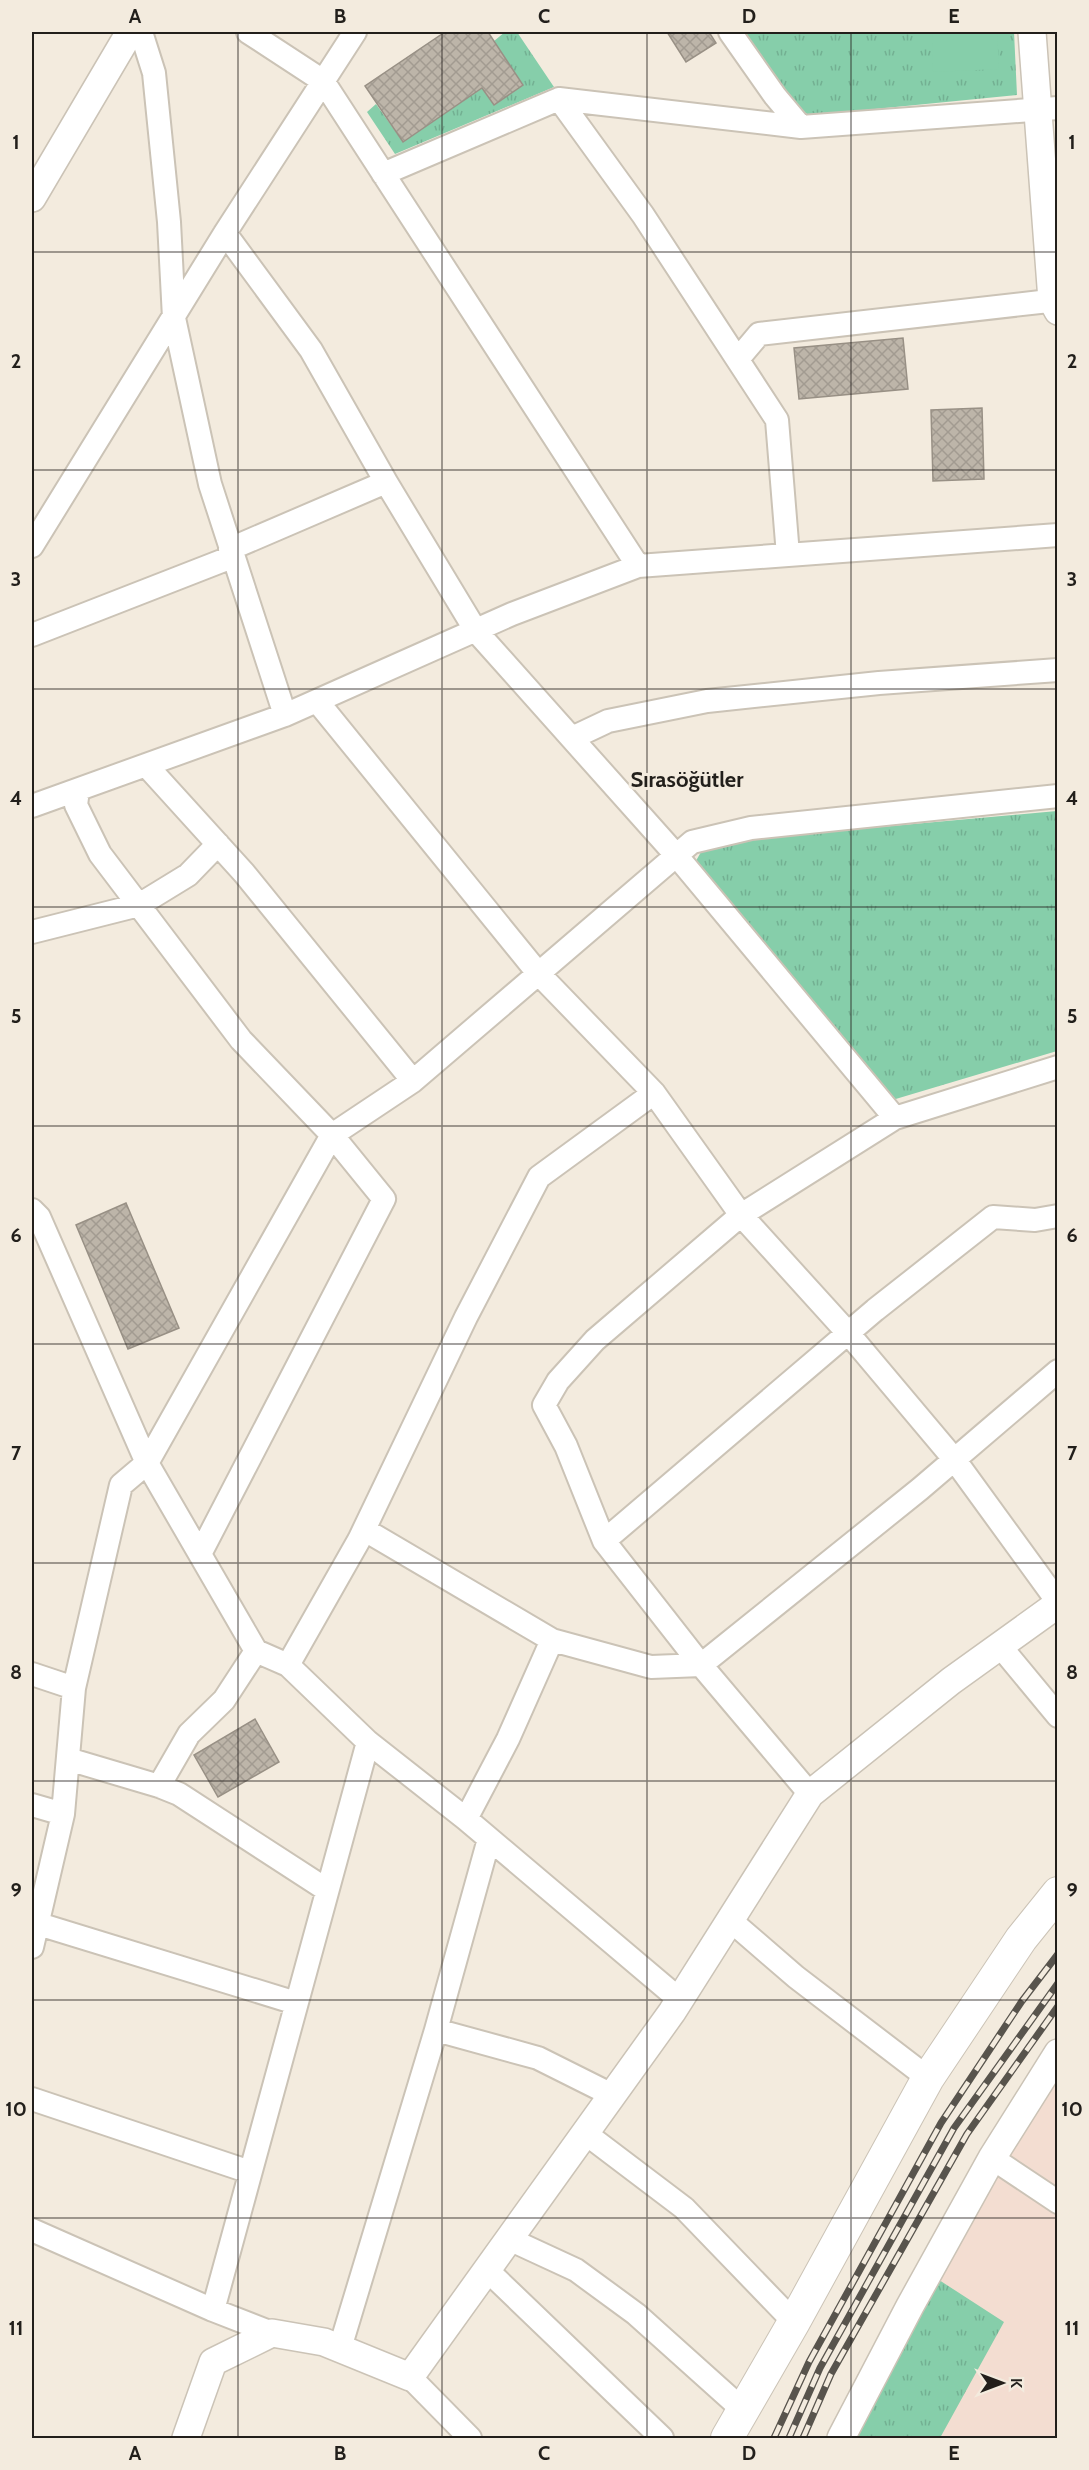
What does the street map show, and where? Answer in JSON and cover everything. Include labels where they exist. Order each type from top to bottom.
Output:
[{"type":"main road","points":[[727,2439],[794,2322],[927,2078],[1021,1939],[1058,1893]]},
{"type":"street","points":[[32,198],[130,32]]},
{"type":"street","points":[[141,32],[154,73],[169,222],[174,318],[210,484],[285,715]]},
{"type":"street","points":[[248,32],[273,39],[323,81],[638,567]]},
{"type":"street","points":[[32,546],[225,233],[355,32]]},
{"type":"street","points":[[730,32],[775,96],[801,127]]},
{"type":"street","points":[[738,359],[759,334],[1056,304],[1047,108],[1032,32]]},
{"type":"street","points":[[383,174],[559,99],[801,127],[1047,108]]},
{"type":"street","points":[[559,99],[643,215],[777,420],[788,555]]},
{"type":"street","points":[[225,233],[311,350],[386,482],[476,631],[676,855],[896,1118]]},
{"type":"street","points":[[32,635],[231,553],[386,482]]},
{"type":"street","points":[[32,806],[285,715],[476,631],[638,567],[1058,535]]},
{"type":"street","points":[[572,738],[608,721],[707,701],[879,683],[1058,670]]},
{"type":"street","points":[[317,701],[538,973],[654,1093],[741,1215],[848,1333],[954,1459],[1058,1603],[951,1681],[810,1794],[680,2000],[410,2377]]},
{"type":"street","points":[[146,765],[218,844],[413,1081]]},
{"type":"street","points":[[78,790],[76,805],[100,854],[241,1040],[332,1135],[384,1199],[200,1554]]},
{"type":"street","points":[[32,1947],[34,1922],[63,1814],[74,1688],[121,1485],[147,1463],[332,1135],[413,1081],[692,842],[751,828],[1058,796]]},
{"type":"street","points":[[32,932],[139,905],[188,875],[218,844]]},
{"type":"street","points":[[810,1794],[701,1665],[604,1541],[566,1446],[544,1405],[558,1381],[595,1340],[741,1215],[896,1118],[1058,1067]]},
{"type":"street","points":[[288,1665],[365,1530],[466,1317],[540,1177],[654,1093]]},
{"type":"street","points":[[32,1210],[39,1218],[147,1463],[256,1651],[288,1665],[368,1742],[489,1839],[680,2000]]},
{"type":"street","points":[[604,1541],[848,1333],[993,1217],[1035,1220],[1058,1216]]},
{"type":"street","points":[[365,1530],[552,1640],[651,1667],[701,1665],[954,1459],[1058,1371]]},
{"type":"street","points":[[466,1820],[508,1739],[552,1640]]},
{"type":"street","points":[[1000,1646],[1058,1716]]},
{"type":"street","points":[[159,1786],[189,1734],[224,1700],[256,1651]]},
{"type":"street","points":[[32,1674],[74,1688]]},
{"type":"street","points":[[213,2310],[368,1742]]},
{"type":"street","points":[[68,1759],[179,1794],[327,1890]]},
{"type":"street","points":[[32,1805],[63,1814]]},
{"type":"street","points":[[340,2348],[436,2030],[489,1839]]},
{"type":"street","points":[[730,1920],[796,1977],[927,2078]]},
{"type":"street","points":[[34,1922],[296,2004]]},
{"type":"street","points":[[436,2030],[538,2058],[612,2095]]},
{"type":"street","points":[[841,2439],[910,2306],[992,2158],[1058,2053]]},
{"type":"street","points":[[32,2099],[250,2172]]},
{"type":"street","points":[[585,2133],[684,2208],[794,2322]]},
{"type":"street","points":[[992,2158],[1058,2202]]},
{"type":"street","points":[[32,2230],[213,2310],[272,2333],[324,2342],[410,2377],[471,2439]]},
{"type":"street","points":[[509,2239],[576,2270],[628,2308],[743,2410]]},
{"type":"street","points":[[487,2270],[662,2439]]},
{"type":"street","points":[[186,2439],[213,2362],[272,2333]]},
{"type":"shaded area","points":[[1057,2079],[1057,2438],[857,2438],[936,2278],[1024,2127]]},
{"type":"green space","points":[[505,32],[517,32],[554,87],[395,154],[367,112],[376,104],[403,142],[482,88],[494,105],[523,85],[494,41]]},
{"type":"green space","points":[[745,32],[1014,32],[1017,95],[804,116]]},
{"type":"green space","points":[[932,32],[997,32],[999,69],[933,72]]},
{"type":"green space","points":[[1057,811],[1057,1051],[889,1101],[693,866],[701,852],[738,840]]},
{"type":"green space","points":[[936,2278],[1004,2322],[940,2438],[857,2438]]},
{"type":"building","points":[[445,32],[488,32],[523,85],[494,105],[482,88],[403,142],[365,86]]},
{"type":"building","points":[[667,32],[709,32],[716,43],[686,62]]},
{"type":"building","points":[[903,338],[908,389],[799,399],[794,348]]},
{"type":"building","points":[[982,408],[984,479],[933,481],[931,410]]},
{"type":"building","points":[[126,1203],[179,1328],[128,1349],[76,1225]]},
{"type":"building","points":[[255,1719],[279,1762],[218,1797],[194,1755]]},
{"type":"railway","points":[[774,2438],[809,2362],[941,2123],[1022,2001],[1058,1954]]},
{"type":"railway","points":[[789,2438],[820,2368],[954,2128],[1058,1983]]},
{"type":"railway","points":[[803,2438],[831,2374],[967,2134],[1058,2006]]},
{"type":"district","name":"Sırasöğütler","points":[[687,779]]}]
